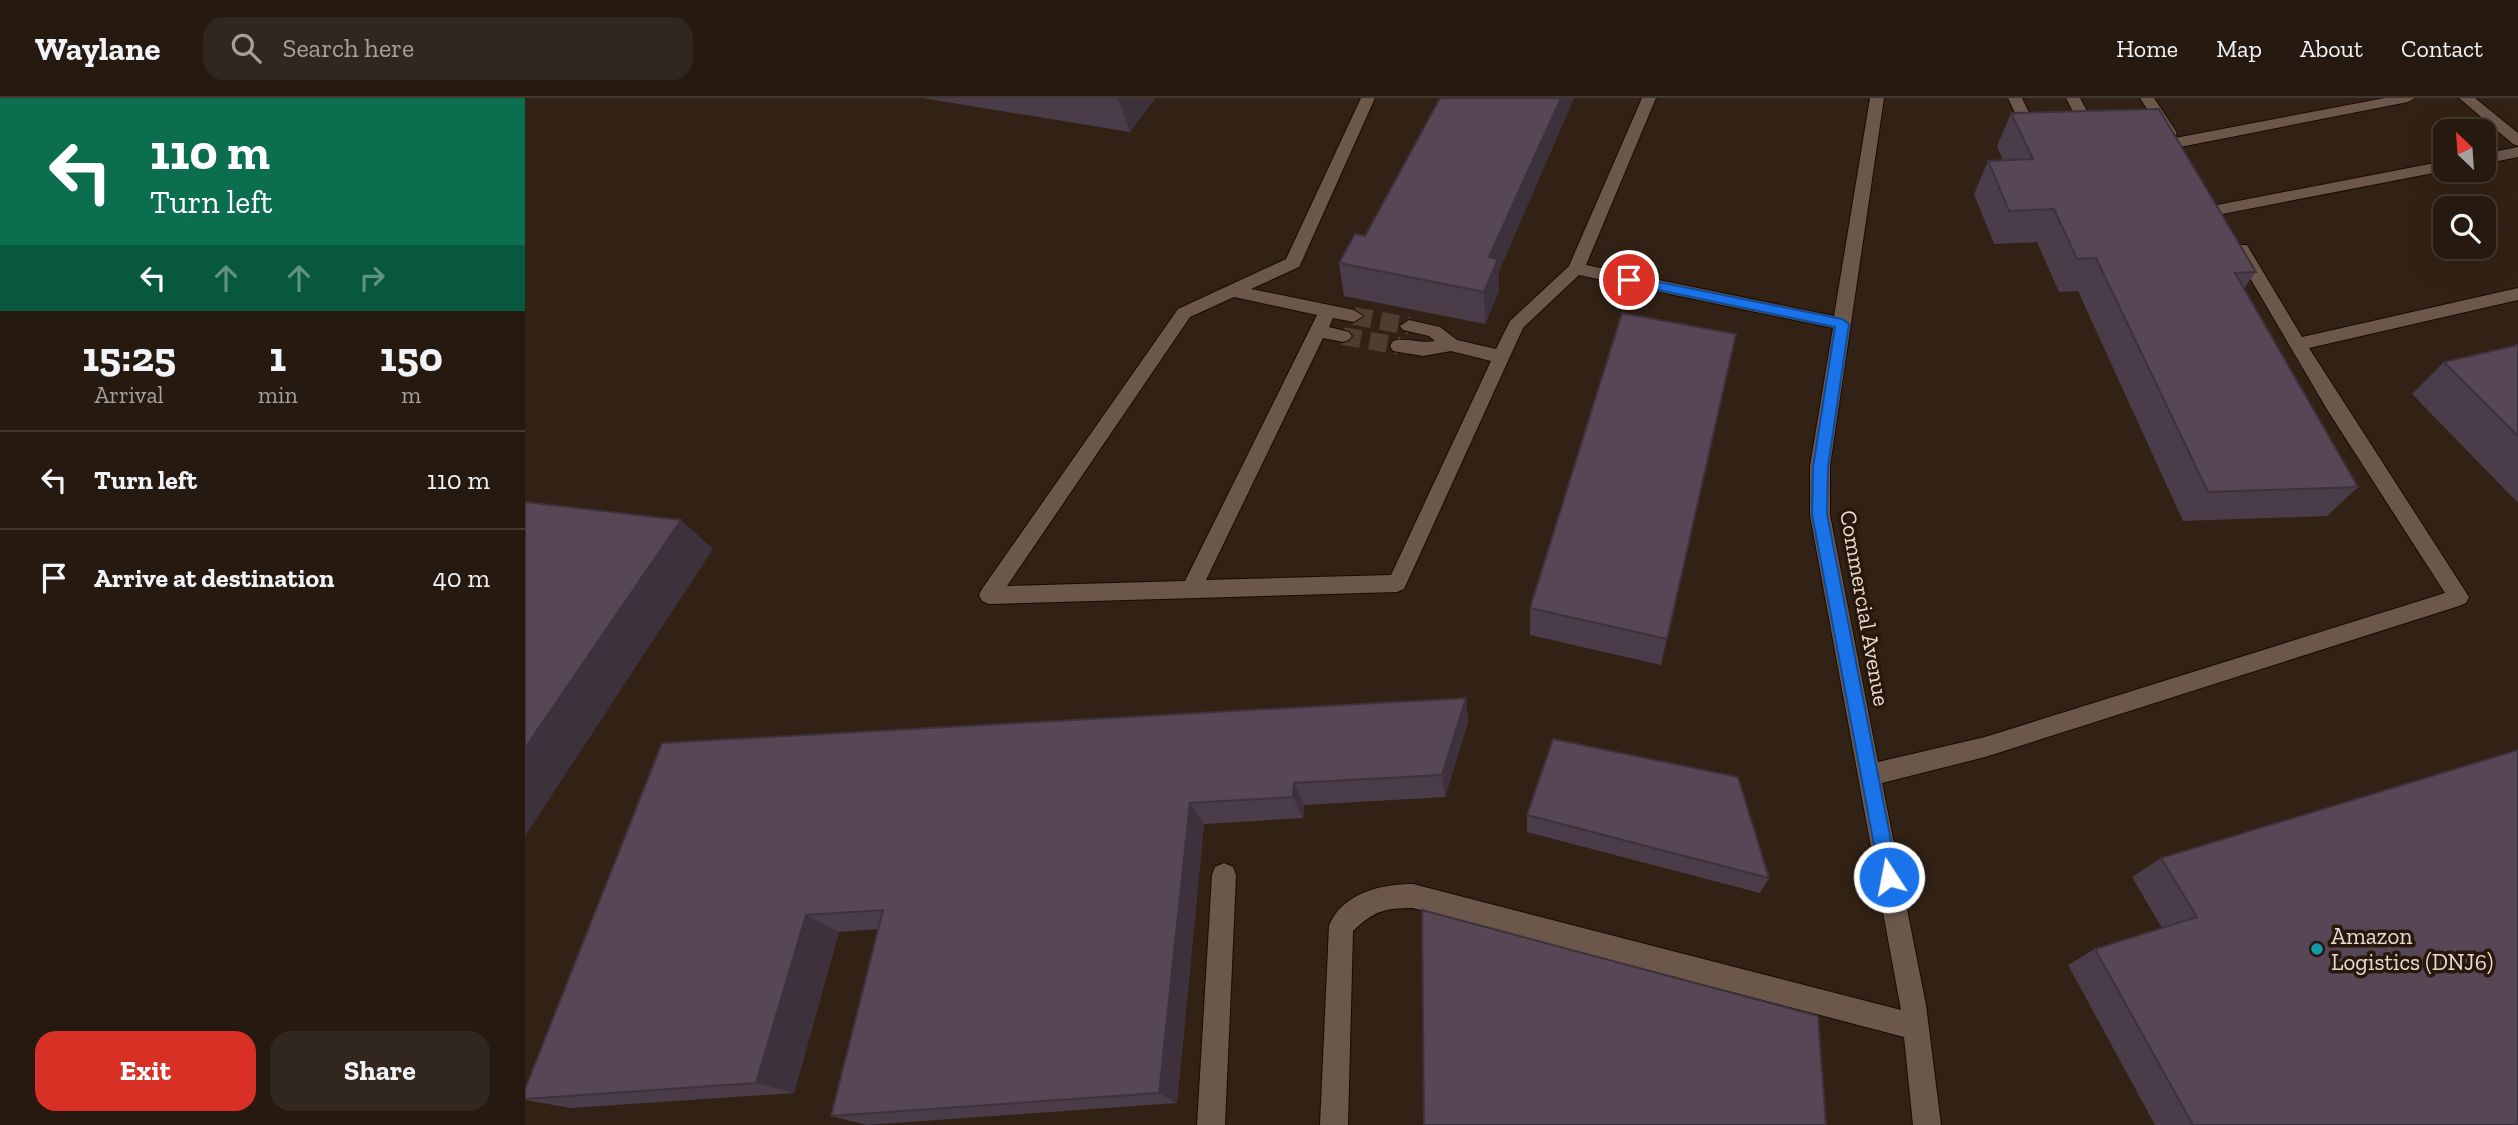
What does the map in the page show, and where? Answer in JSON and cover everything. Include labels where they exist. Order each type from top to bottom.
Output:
[{"type":"street","points":[[1367,98],[1293,263],[1184,313],[989,595],[1397,583],[1517,325],[1576,269],[1649,98]]},
{"type":"street","name":"Commercial Avenue","points":[[1877,98],[1820,467],[1820,514],[1916,1027],[1927,1125]]},
{"type":"street","points":[[2015,98],[2026,124]]},
{"type":"street","points":[[2073,98],[2089,130]]},
{"type":"street","points":[[2147,98],[2189,166]]},
{"type":"street","points":[[2175,143],[2408,98]]},
{"type":"street","points":[[2466,98],[2518,141]]},
{"type":"street","points":[[2496,156],[2518,152]]},
{"type":"street","points":[[2217,210],[2433,168]]},
{"type":"street","points":[[1870,775],[1985,747],[2459,597],[2335,406],[2203,188]]},
{"type":"street","points":[[1576,269],[1842,324]]},
{"type":"street","points":[[1233,291],[1354,316]]},
{"type":"street","points":[[2298,344],[2518,294]]},
{"type":"street","points":[[1191,589],[1328,311]]},
{"type":"street","points":[[1409,326],[1434,331],[1451,345]]},
{"type":"street","points":[[1319,331],[1343,336]]},
{"type":"street","points":[[1399,346],[1423,350],[1451,345],[1502,357]]},
{"type":"street","points":[[1211,1125],[1224,875]]},
{"type":"street","points":[[1334,1125],[1342,926],[1359,908],[1384,895],[1413,896],[1916,1027]]},
{"type":"building","points":[[1440,98],[1561,98],[1489,257],[1498,259],[1484,292],[1339,263],[1355,234],[1365,236]]},
{"type":"building","points":[[2159,109],[2256,272],[2235,273],[2358,487],[2208,492],[2096,258],[2077,259],[2054,209],[2009,211],[1988,161],[2033,159],[2011,113]]},
{"type":"building","points":[[1622,313],[1736,334],[1667,639],[1530,608]]},
{"type":"building","points":[[2518,345],[2518,436],[2444,362]]},
{"type":"building","points":[[525,502],[681,520],[525,748]]},
{"type":"building","points":[[1466,698],[1442,775],[1294,783],[1293,797],[1190,803],[1159,1093],[831,1116],[883,910],[806,915],[756,1083],[525,1099],[525,1089],[662,743]]},
{"type":"building","points":[[1553,739],[1738,777],[1769,878],[1527,815]]},
{"type":"building","name":"Amazon Logistics (DNJ6)","points":[[2518,750],[2518,1125],[2193,1125],[2095,949],[2197,917],[2161,858]]},
{"type":"building","points":[[1422,910],[1818,1016],[1826,1125],[1424,1125]]},
{"type":"tunnel","points":[[1354,316],[1409,326]]},
{"type":"tunnel","points":[[1343,336],[1399,346]]},
{"type":"place","name":"Amazon Logistics (DNJ6)","points":[[2317,949]]},
{"type":"route","points":[[1629,280],[1842,324],[1820,467],[1820,514],[1889,877]]}]
